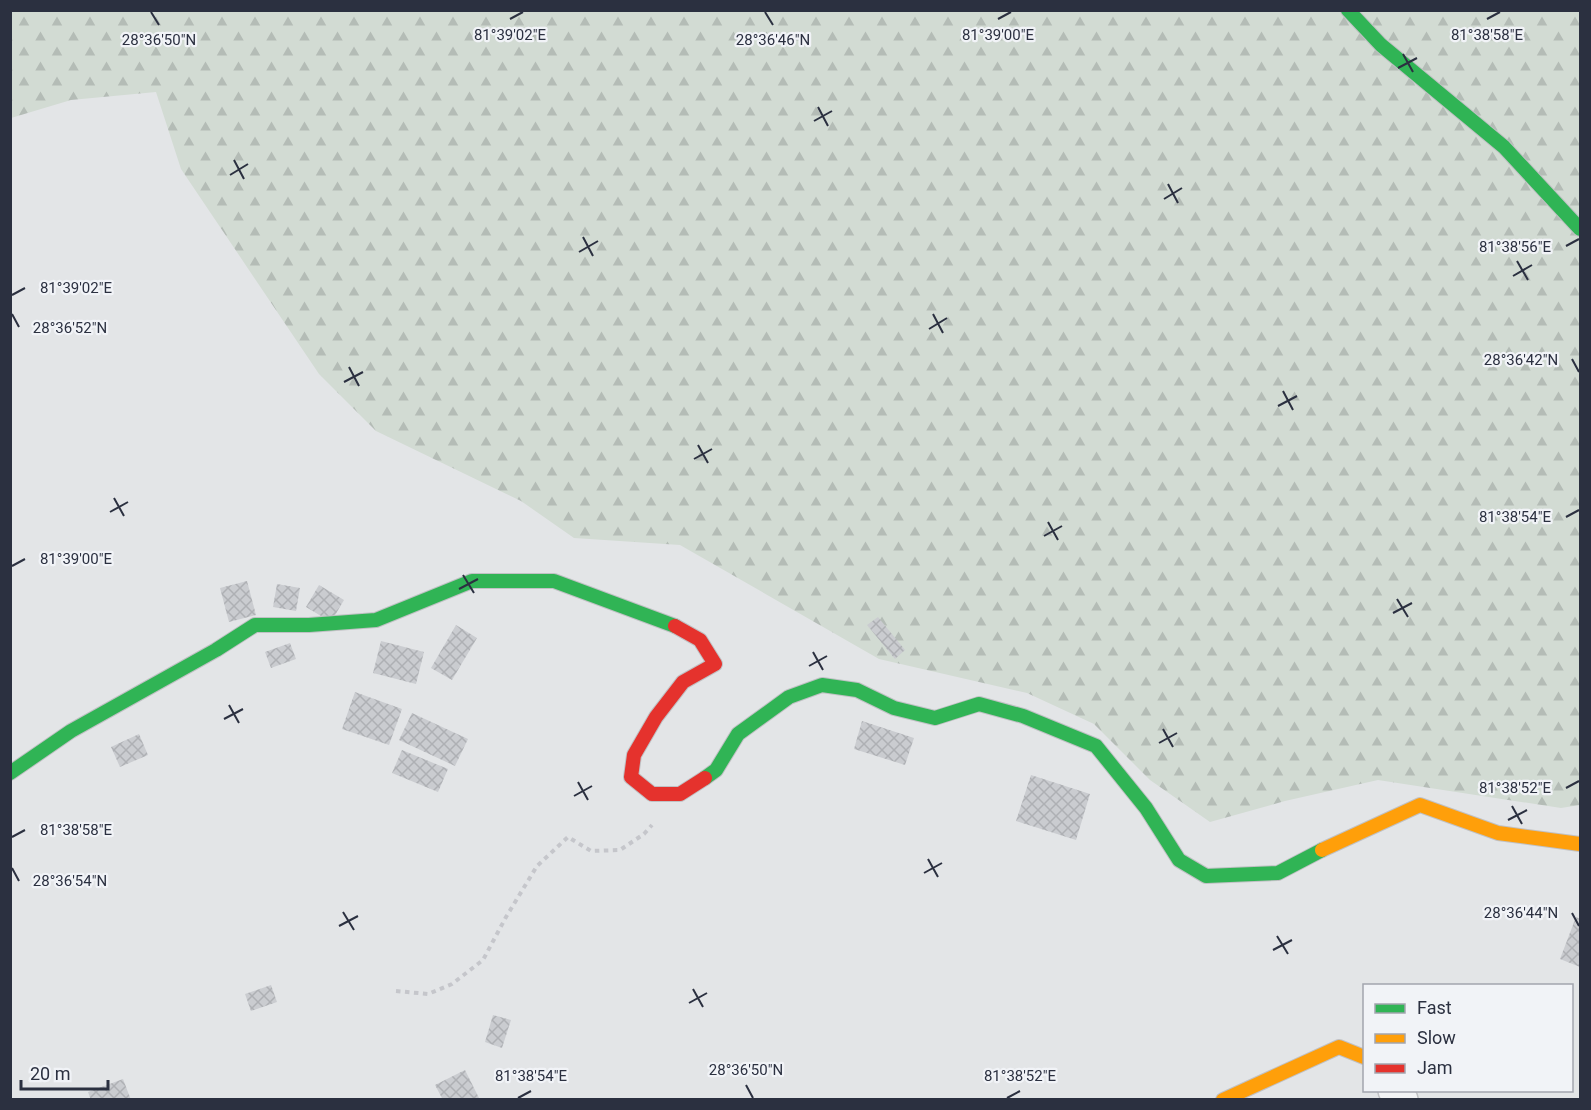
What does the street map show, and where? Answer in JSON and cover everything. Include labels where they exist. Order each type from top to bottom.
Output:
[{"type":"street","points":[[1348,10],[1382,45],[1504,147],[1581,229]]},
{"type":"street","points":[[10,773],[71,731],[216,650],[255,625],[309,625],[376,620],[472,581],[554,581],[682,630],[700,640],[715,664],[683,682],[656,717],[634,755],[631,777],[652,794],[680,794],[716,770],[738,734],[789,697],[822,685],[857,690],[894,708],[935,718],[979,704],[1023,716],[1096,746],[1146,808],[1179,860],[1206,876],[1278,873],[1343,839],[1420,805],[1498,833],[1581,844]]},
{"type":"street","points":[[1223,1100],[1339,1047],[1363,1056]]},
{"type":"path","points":[[396,991],[428,994],[452,984],[483,960],[537,866],[568,837],[591,851],[620,850],[644,834],[680,794]]},
{"type":"green space","points":[[11,11],[1580,11],[1580,805],[1561,808],[1378,780],[1285,801],[1210,822],[1150,780],[1094,724],[1027,693],[879,659],[680,545],[574,538],[521,501],[376,431],[319,374],[181,169],[156,92],[71,100],[11,118]]},
{"type":"building","points":[[247,581],[256,615],[229,622],[220,588]]},
{"type":"building","points":[[277,584],[300,588],[296,611],[273,607]]},
{"type":"building","points":[[319,585],[344,600],[331,622],[306,607]]},
{"type":"building","points":[[878,617],[905,650],[895,659],[867,625]]},
{"type":"building","points":[[456,625],[477,638],[452,680],[431,668]]},
{"type":"building","points":[[381,641],[424,652],[416,684],[373,673]]},
{"type":"building","points":[[290,643],[296,659],[271,668],[265,652]]},
{"type":"building","points":[[355,692],[402,709],[389,745],[342,729]]},
{"type":"building","points":[[412,713],[468,739],[455,766],[399,740]]},
{"type":"building","points":[[862,721],[914,738],[905,765],[854,749]]},
{"type":"building","points":[[139,734],[148,755],[120,767],[111,747]]},
{"type":"building","points":[[402,750],[448,769],[438,792],[392,773]]},
{"type":"building","points":[[1031,775],[1090,794],[1076,840],[1016,821]]},
{"type":"building","points":[[1576,917],[1580,919],[1580,967],[1560,959]]},
{"type":"building","points":[[271,985],[277,1002],[251,1011],[245,994]]},
{"type":"building","points":[[493,1015],[511,1020],[502,1048],[485,1042]]},
{"type":"building","points":[[465,1070],[480,1100],[443,1100],[435,1085]]},
{"type":"building","points":[[123,1079],[131,1100],[91,1100],[88,1092]]},
{"type":"traffic: fast","points":[[1348,10],[1381,45],[1504,147],[1580,229]]},
{"type":"traffic: fast","points":[[10,773],[71,731],[216,650],[255,625],[309,625],[376,620],[472,581],[554,581],[675,626]]},
{"type":"traffic: fast","points":[[705,778],[716,770],[738,734],[789,697],[822,685],[857,690],[894,708],[935,718],[979,704],[1023,716],[1096,746],[1146,808],[1179,860],[1206,876],[1278,873],[1322,850]]},
{"type":"traffic: slow","points":[[1322,850],[1420,805],[1498,833],[1580,844]]},
{"type":"traffic: slow","points":[[1223,1100],[1339,1047],[1363,1057]]},
{"type":"traffic: jam","points":[[675,626],[700,640],[715,664],[683,682],[656,717],[634,755],[631,777],[652,794],[680,794],[705,778]]}]
